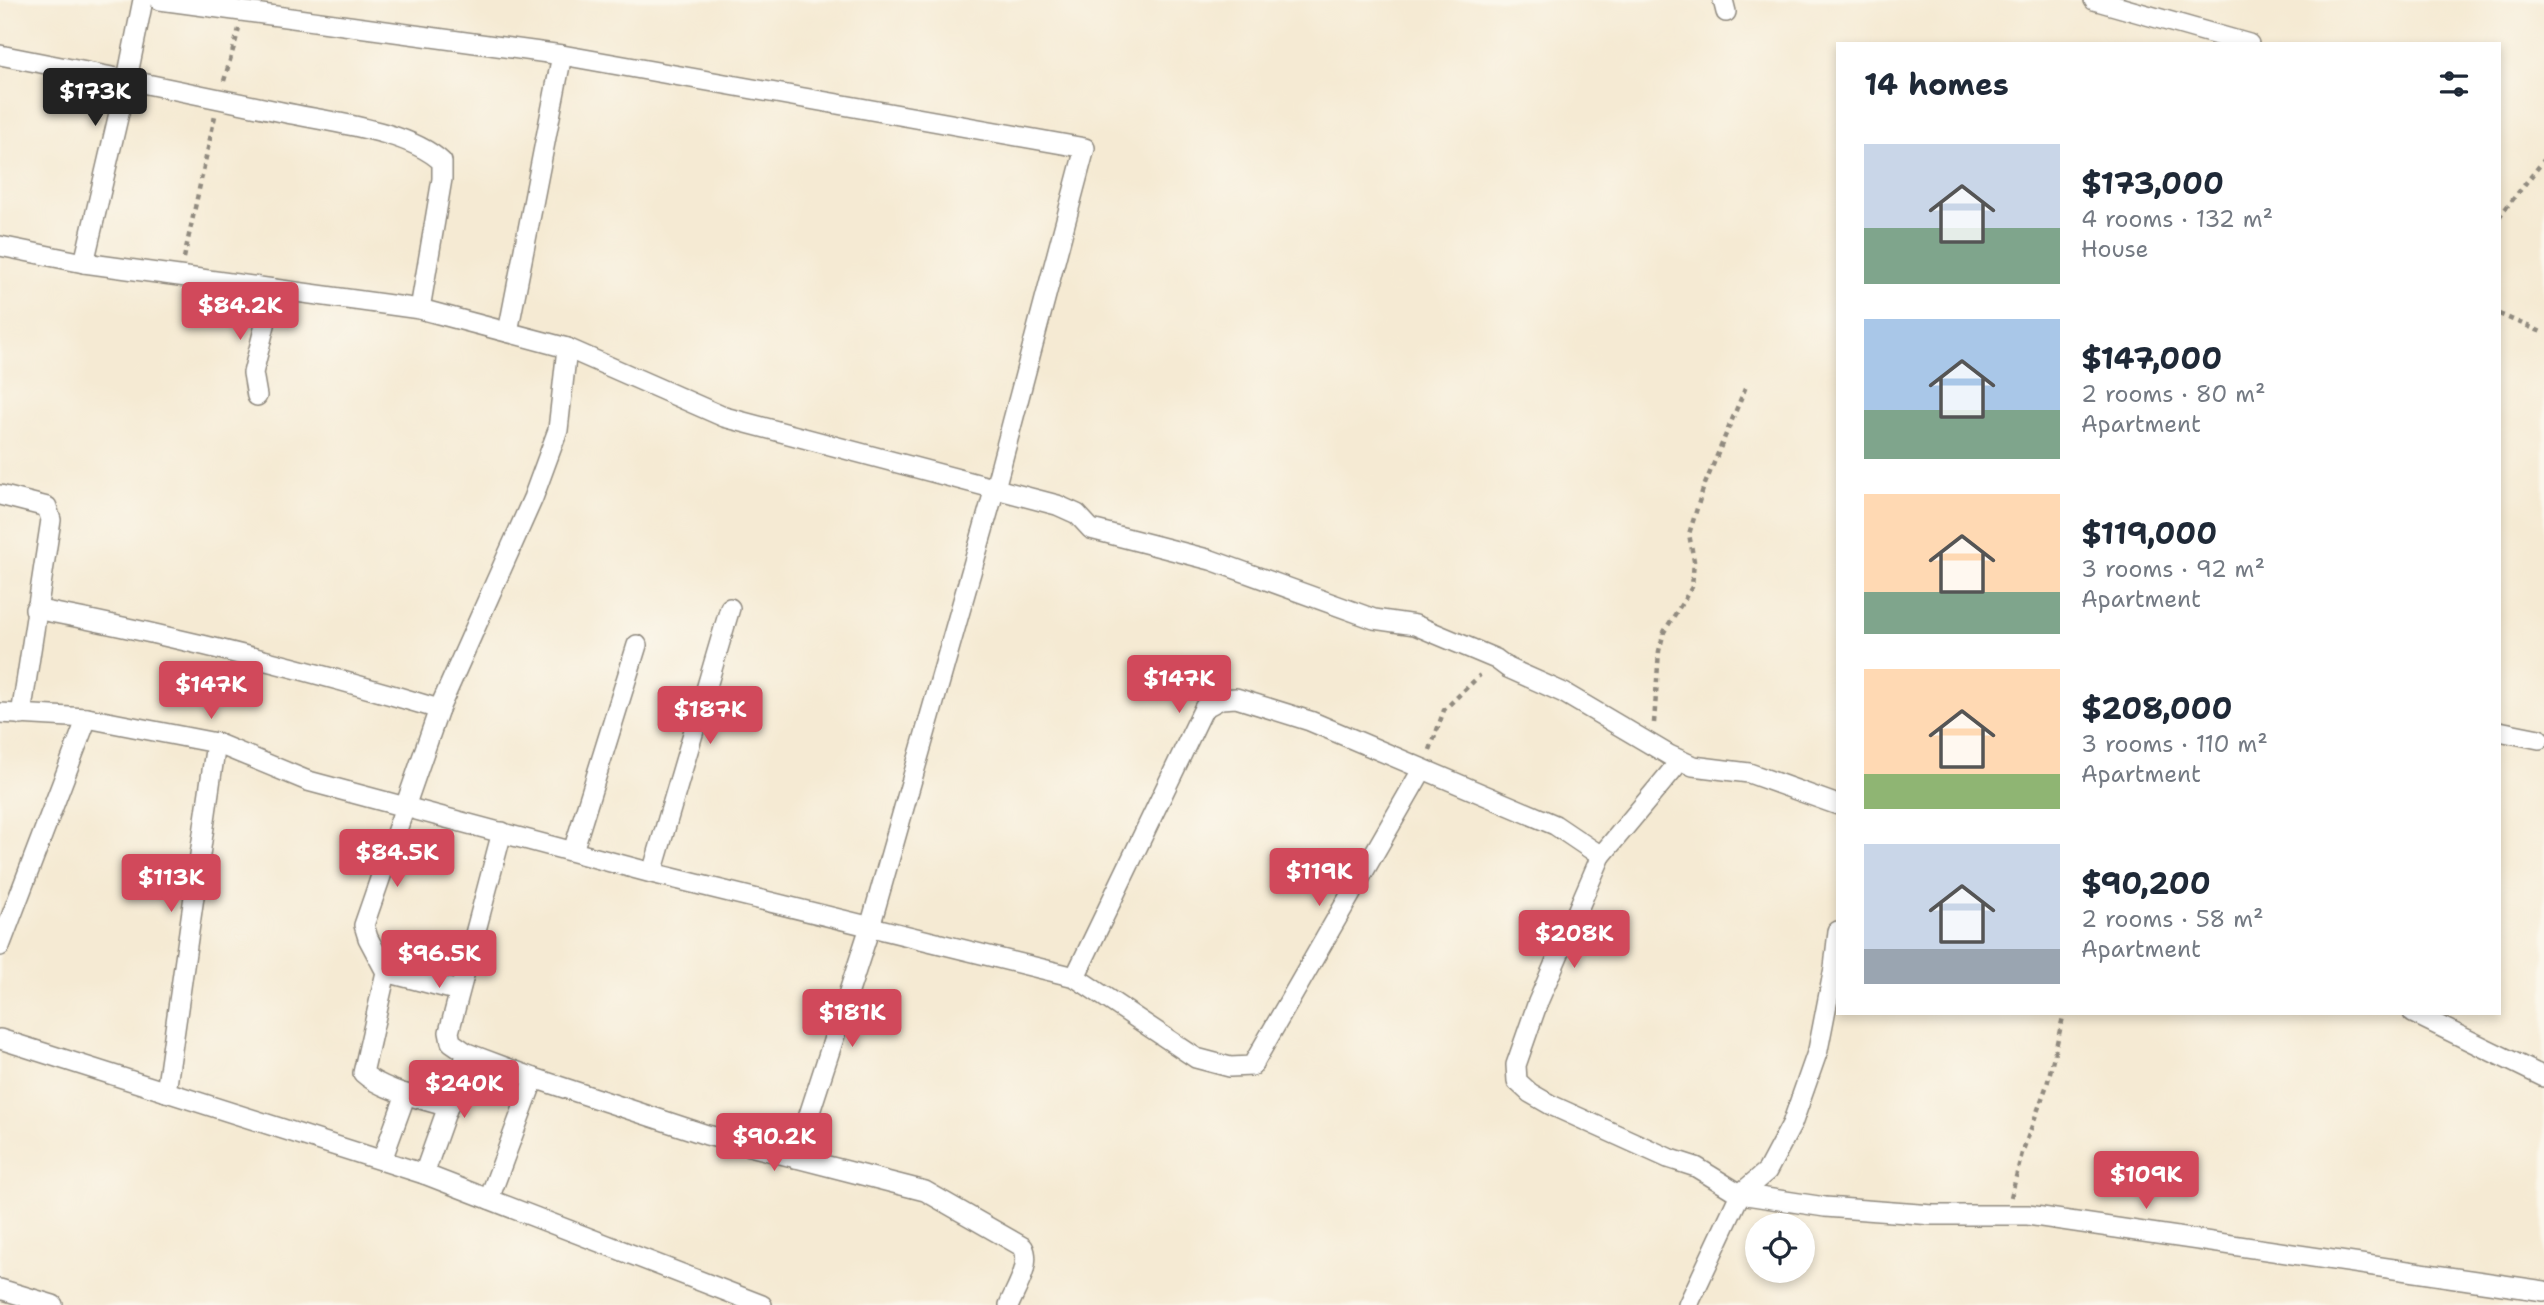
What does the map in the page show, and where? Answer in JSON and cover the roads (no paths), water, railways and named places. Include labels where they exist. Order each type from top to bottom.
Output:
[{"type":"street","points":[[84,263],[143,0]]},
{"type":"street","points":[[160,0],[562,55],[1085,148],[995,488],[870,927],[795,1158]]},
{"type":"street","points":[[2094,0],[2242,42]]},
{"type":"street","points":[[0,55],[219,98],[392,136],[432,152],[442,162],[442,178],[420,309]]},
{"type":"street","points":[[508,332],[562,55]]},
{"type":"street","points":[[0,246],[84,263],[420,309],[567,348],[724,416],[1057,505],[1077,514],[1091,529],[1211,560],[1374,620],[1415,625],[1496,659],[1508,668],[1575,699],[1680,761],[1693,766],[1749,773],[1836,804]]},
{"type":"street","points":[[257,396],[253,373],[274,289]]},
{"type":"street","points":[[448,1107],[406,1094],[369,1079],[363,1073],[386,972],[364,925],[439,709],[533,498],[558,430],[567,348]]},
{"type":"street","points":[[0,495],[47,507],[51,520],[35,609],[21,715]]},
{"type":"street","points":[[652,873],[730,608]]},
{"type":"street","points":[[35,609],[124,626],[265,659],[439,709]]},
{"type":"street","points":[[573,851],[637,645]]},
{"type":"street","points":[[1075,977],[1204,708],[1221,699],[1236,698],[1310,721],[1555,825],[1601,856]]},
{"type":"street","points":[[0,713],[87,718],[216,743],[308,781],[652,873],[1075,977],[1196,1058],[1230,1067],[1252,1066],[1422,770]]},
{"type":"street","points":[[0,946],[87,718]]},
{"type":"street","points":[[2501,731],[2539,739]]},
{"type":"street","points":[[166,1092],[216,743]]},
{"type":"street","points":[[1680,761],[1601,856],[1538,1002],[1517,1065],[1517,1081],[1551,1105],[1656,1153],[1696,1167],[1740,1194],[1825,1208],[1933,1215],[2028,1215],[2544,1291]]},
{"type":"street","points":[[502,832],[449,1032],[451,1042],[467,1053],[534,1078],[707,1135],[925,1191],[1023,1247],[1027,1262],[1009,1305]]},
{"type":"street","points":[[1688,1305],[1740,1194],[1767,1171],[1792,1124],[1818,1050],[1836,950]]},
{"type":"street","points":[[386,972],[459,991]]},
{"type":"street","points":[[2417,1015],[2544,1077]]},
{"type":"street","points":[[0,1039],[424,1174],[752,1303]]},
{"type":"street","points":[[424,1174],[467,1053]]},
{"type":"street","points":[[489,1199],[534,1078]]},
{"type":"street","points":[[382,1160],[406,1094]]},
{"type":"street","points":[[0,1289],[53,1305]]}]
